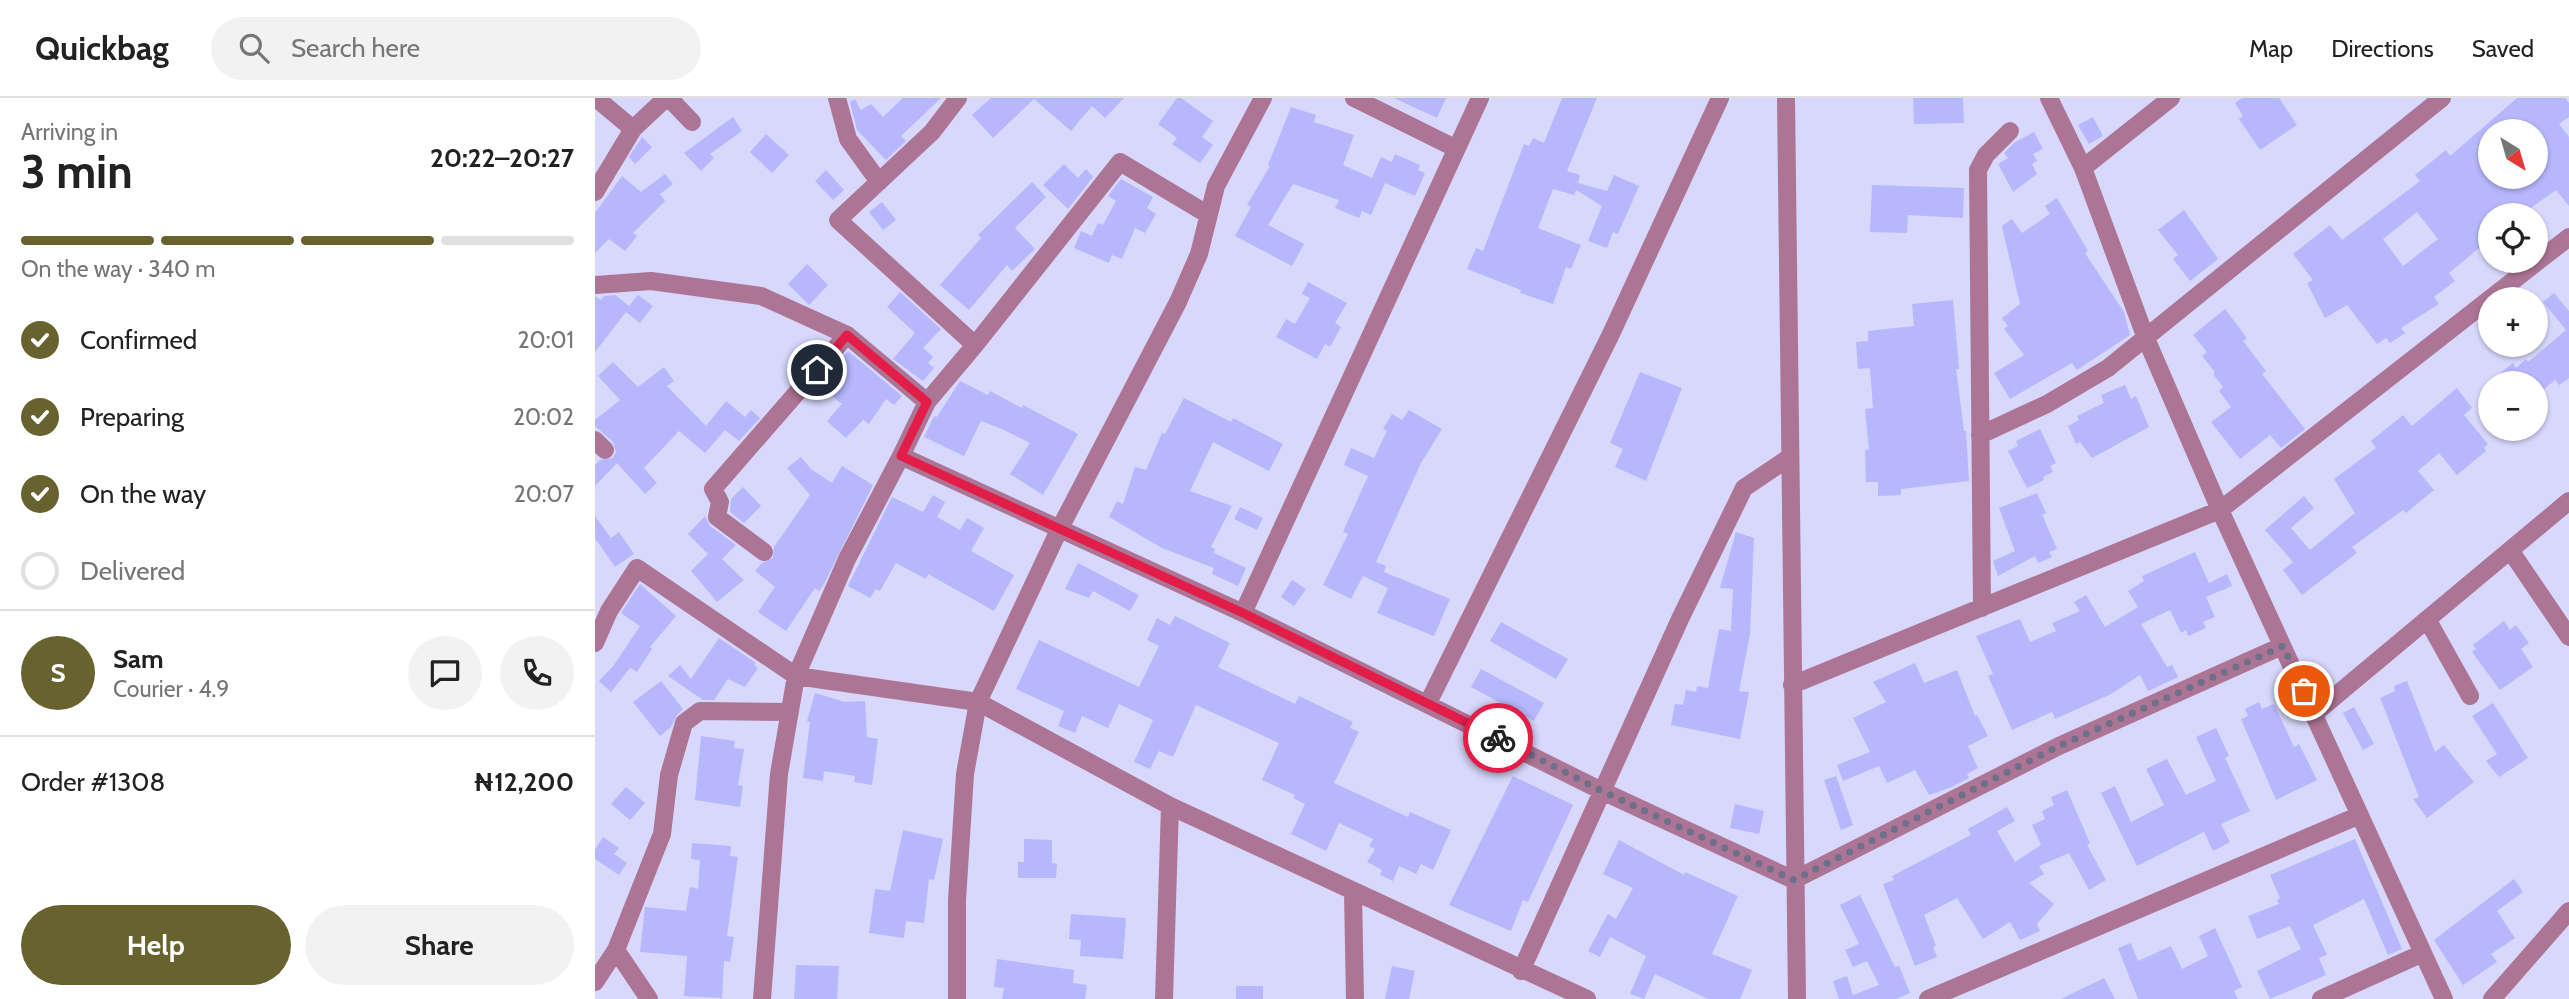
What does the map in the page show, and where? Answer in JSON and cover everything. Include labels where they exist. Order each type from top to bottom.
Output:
[{"type":"street","points":[[596,98],[633,129]]},
{"type":"street","points":[[595,192],[633,129],[667,98],[692,122]]},
{"type":"street","points":[[837,98],[848,139],[879,182]]},
{"type":"street","points":[[958,98],[932,132],[838,220],[975,345]]},
{"type":"street","points":[[957,999],[957,900],[965,774],[978,702],[1059,530],[1178,302],[1199,254],[1216,186],[1263,98]]},
{"type":"street","points":[[1354,98],[1455,148]]},
{"type":"street","points":[[1243,613],[1480,98]]},
{"type":"street","points":[[1429,704],[1611,334],[1720,98]]},
{"type":"street","points":[[1786,98],[1797,999]]},
{"type":"street","points":[[2049,98],[2083,168],[2145,336],[2220,510],[2444,999]]},
{"type":"street","points":[[2083,168],[2171,98]]},
{"type":"street","points":[[1980,435],[2047,404],[2108,368],[2442,98]]},
{"type":"street","points":[[1982,608],[1978,170],[1986,155],[2010,131]]},
{"type":"street","points":[[762,999],[779,774],[796,676],[847,559],[927,402],[1120,162],[1207,214]]},
{"type":"street","points":[[1793,685],[2220,510],[2569,237]]},
{"type":"street","points":[[595,285],[651,281],[761,296],[847,335],[927,402]]},
{"type":"street","points":[[764,552],[717,517],[720,502],[713,489],[847,335]]},
{"type":"street","points":[[901,456],[1243,613],[1602,791],[1794,880]]},
{"type":"street","points":[[1521,971],[1744,488],[1790,457]]},
{"type":"street","points":[[2315,713],[2569,501]]},
{"type":"street","points":[[2510,550],[2569,637]]},
{"type":"street","points":[[595,644],[608,611],[637,568],[796,676],[978,702],[1170,806],[1567,995],[1587,999]]},
{"type":"street","points":[[2427,619],[2470,696]]},
{"type":"street","points":[[1794,880],[2059,746],[2283,646]]},
{"type":"street","points":[[595,982],[616,950],[662,834],[669,775],[684,723],[700,711],[789,712]]},
{"type":"street","points":[[1164,999],[1170,806]]},
{"type":"street","points":[[1928,999],[2360,815]]},
{"type":"street","points":[[1353,892],[1355,999]]},
{"type":"street","points":[[2492,999],[2569,911]]},
{"type":"street","points":[[616,950],[649,999]]},
{"type":"street","points":[[2322,999],[2423,953]]},
{"type":"building","points":[[903,98],[941,98],[901,136],[906,141],[886,160],[857,130],[850,102],[855,99],[861,110],[871,104],[883,117]]},
{"type":"building","points":[[991,98],[1124,98],[1105,118],[1092,106],[1071,131],[1034,99],[993,138],[972,115]]},
{"type":"building","points":[[1177,98],[1181,98],[1213,121],[1202,137],[1213,145],[1200,163],[1172,144],[1177,138],[1158,124]]},
{"type":"building","points":[[1394,98],[1446,98],[1437,118]]},
{"type":"building","points":[[1562,98],[1597,98],[1567,171],[1580,175],[1578,183],[1607,191],[1614,175],[1639,186],[1618,234],[1613,232],[1607,248],[1588,241],[1602,206],[1576,190],[1574,195],[1553,189],[1538,228],[1581,245],[1571,269],[1566,267],[1553,304],[1520,293],[1521,290],[1467,269],[1476,248],[1483,251],[1524,144],[1529,146],[1533,138],[1544,143]]},
{"type":"building","points":[[1913,98],[1963,98],[1964,123],[1914,124]]},
{"type":"building","points":[[2242,98],[2279,98],[2297,125],[2260,150],[2239,119],[2243,116],[2235,103]]},
{"type":"building","points":[[2517,98],[2565,98],[2569,103],[2569,117],[2559,124],[2569,137],[2569,206],[2556,190],[2538,203],[2478,203],[2478,249],[2449,273],[2455,281],[2434,297],[2439,304],[2401,328],[2405,333],[2390,343],[2386,338],[2377,344],[2347,305],[2325,318],[2307,283],[2313,280],[2293,254],[2330,225],[2342,240],[2420,181],[2415,175],[2446,150],[2450,156],[2478,132],[2478,189],[2548,189],[2548,119],[2493,119]],"holes":[[[2417,212],[2438,239],[2403,266],[2383,239]]]},
{"type":"building","points":[[1291,107],[1316,115],[1314,122],[1354,135],[1343,165],[1372,178],[1381,157],[1392,162],[1395,154],[1420,165],[1418,170],[1425,173],[1415,196],[1385,183],[1371,215],[1362,211],[1359,218],[1335,208],[1339,200],[1293,184],[1268,225],[1304,244],[1292,266],[1235,236],[1251,207],[1247,205],[1270,166],[1268,165]]},
{"type":"building","points":[[733,117],[742,131],[710,154],[714,158],[701,171],[684,153]]},
{"type":"building","points":[[2093,117],[2103,136],[2089,144],[2078,125]]},
{"type":"building","points":[[2034,132],[2043,149],[2033,154],[2037,161],[2032,164],[2037,174],[2013,192],[1998,164],[2008,158],[2004,153],[2014,143]]},
{"type":"building","points":[[766,134],[789,155],[772,173],[750,152]]},
{"type":"building","points":[[642,137],[652,147],[635,164],[629,157]]},
{"type":"building","points":[[1064,164],[1078,178],[1086,169],[1093,177],[1068,209],[1043,185]]},
{"type":"building","points":[[826,170],[844,190],[833,200],[815,181]]},
{"type":"building","points":[[665,174],[673,184],[660,194],[665,201],[633,233],[637,236],[625,251],[609,239],[595,253],[595,213],[622,176],[641,192]]},
{"type":"building","points":[[1121,179],[1153,197],[1147,208],[1156,214],[1145,233],[1135,228],[1122,259],[1112,255],[1109,263],[1074,248],[1081,231],[1092,236],[1098,223],[1103,225],[1116,201],[1108,196]]},
{"type":"building","points":[[1032,182],[1046,197],[1015,228],[1035,249],[1012,271],[1007,265],[969,310],[940,285],[981,238],[978,235]]},
{"type":"building","points":[[1872,185],[1964,188],[1963,218],[1908,215],[1907,233],[1870,232]]},
{"type":"building","points":[[2057,198],[2088,251],[2085,253],[2124,312],[2130,335],[2077,370],[2072,363],[2010,399],[1994,373],[2024,355],[2004,329],[2008,326],[2002,318],[2020,304],[2002,226],[2012,219],[2022,233],[2050,214],[2045,206]]},
{"type":"building","points":[[882,202],[896,220],[883,230],[869,212]]},
{"type":"building","points":[[2184,210],[2218,259],[2190,281],[2173,259],[2178,255],[2158,230]]},
{"type":"building","points":[[807,264],[828,285],[809,305],[788,284]]},
{"type":"building","points":[[1308,282],[1347,303],[1335,323],[1341,327],[1330,347],[1325,344],[1317,359],[1276,337],[1286,319],[1295,324],[1310,298],[1302,294]]},
{"type":"building","points":[[900,292],[941,329],[923,348],[933,357],[928,363],[934,368],[923,381],[893,359],[915,333],[887,307]]},
{"type":"building","points":[[2554,293],[2569,311],[2569,378],[2559,385],[2555,380],[2548,386],[2548,371],[2503,371],[2513,363],[2516,368],[2526,359],[2528,362],[2534,357],[2548,357],[2548,345],[2566,330],[2548,308],[2548,298]]},
{"type":"building","points":[[615,295],[629,306],[638,295],[653,306],[640,323],[626,312],[595,352],[595,296],[601,300],[604,296]]},
{"type":"building","points":[[1953,300],[1959,369],[1956,369],[1966,431],[1969,481],[1901,489],[1901,495],[1878,496],[1878,482],[1866,482],[1865,450],[1869,450],[1865,409],[1873,408],[1870,368],[1858,369],[1856,342],[1868,341],[1868,331],[1914,326],[1912,304]]},
{"type":"building","points":[[2225,309],[2247,338],[2243,341],[2266,371],[2262,374],[2305,429],[2281,448],[2270,435],[2240,459],[2211,422],[2231,407],[2219,391],[2223,387],[2213,374],[2215,372],[2202,356],[2207,352],[2193,335]]},
{"type":"building","points":[[848,351],[902,396],[894,405],[886,399],[869,424],[863,420],[846,438],[827,421],[842,404],[818,385]]},
{"type":"building","points":[[613,362],[638,387],[664,367],[674,381],[667,386],[706,426],[726,401],[745,417],[751,410],[760,418],[739,441],[725,430],[705,453],[679,431],[644,468],[657,483],[645,494],[617,463],[595,486],[595,465],[600,460],[613,458],[616,452],[613,442],[595,426],[595,420],[620,400],[598,376]]},
{"type":"building","points":[[1640,372],[1682,388],[1646,481],[1615,467],[1623,449],[1610,443]]},
{"type":"building","points":[[960,381],[988,395],[990,391],[1022,408],[1023,405],[1078,434],[1043,495],[1010,474],[1030,443],[1004,430],[981,421],[964,456],[924,437],[934,416],[937,417]]},
{"type":"building","points":[[2125,385],[2131,399],[2136,396],[2149,427],[2092,458],[2080,442],[2076,444],[2068,426],[2079,420],[2077,416],[2104,403],[2101,395]]},
{"type":"building","points":[[2457,388],[2472,408],[2464,415],[2478,432],[2478,441],[2486,441],[2488,444],[2484,448],[2486,451],[2457,475],[2439,453],[2418,471],[2434,490],[2406,513],[2403,510],[2352,547],[2357,553],[2302,595],[2283,570],[2293,562],[2265,530],[2304,496],[2314,508],[2291,528],[2310,550],[2355,513],[2334,479],[2376,448],[2371,441],[2403,415],[2412,426]]},
{"type":"building","points":[[1184,398],[1231,422],[1233,418],[1283,444],[1269,471],[1213,442],[1190,491],[1232,506],[1211,547],[1215,549],[1214,553],[1246,568],[1238,586],[1212,574],[1214,568],[1162,548],[1109,517],[1117,501],[1123,504],[1135,467],[1146,470],[1162,433],[1165,434]]},
{"type":"building","points":[[1409,410],[1442,429],[1421,463],[1376,562],[1386,566],[1384,572],[1450,599],[1434,636],[1377,613],[1388,588],[1363,576],[1351,599],[1323,585],[1348,534],[1343,532],[1368,476],[1344,465],[1351,448],[1374,458],[1387,431],[1383,429],[1392,414],[1402,420]]},
{"type":"building","points":[[2040,429],[2056,463],[2050,466],[2053,472],[2043,477],[2044,480],[2027,488],[2008,451],[2018,446],[2016,441]]},
{"type":"building","points":[[801,457],[811,469],[832,483],[842,466],[873,485],[824,584],[819,591],[815,588],[786,631],[758,612],[775,587],[755,571],[762,563],[773,558],[774,547],[810,495],[787,468]]},
{"type":"building","points":[[743,487],[761,506],[744,523],[730,512],[731,499]]},
{"type":"building","points":[[2037,493],[2046,513],[2042,515],[2057,549],[2049,552],[2052,557],[2038,563],[2035,556],[1998,576],[1993,561],[2015,551],[1999,508]]},
{"type":"building","points":[[933,495],[945,502],[937,517],[960,530],[967,518],[984,528],[971,551],[1014,575],[994,611],[928,574],[926,579],[896,563],[880,591],[876,589],[870,598],[848,586],[892,497],[923,512]]},
{"type":"building","points":[[1240,507],[1263,518],[1257,530],[1234,519]]},
{"type":"building","points":[[595,516],[611,538],[619,532],[634,554],[615,567],[595,538]]},
{"type":"building","points":[[705,516],[710,526],[736,545],[722,559],[744,580],[717,602],[691,571],[708,554],[688,534]]},
{"type":"building","points":[[1736,532],[1754,538],[1750,634],[1739,691],[1749,692],[1740,739],[1671,725],[1675,704],[1683,705],[1686,690],[1696,692],[1697,686],[1708,688],[1719,629],[1731,631],[1733,589],[1720,588]]},
{"type":"building","points":[[2195,552],[2209,583],[2227,574],[2232,586],[2206,597],[2215,617],[2203,622],[2206,628],[2188,636],[2186,630],[2181,633],[2170,610],[2141,624],[2167,667],[2172,665],[2178,677],[2148,691],[2140,675],[2111,694],[2055,719],[2052,712],[2012,730],[1988,676],[1993,674],[1976,636],[2020,619],[2030,642],[2056,631],[2052,623],[2080,611],[2074,602],[2086,595],[2105,627],[2138,607],[2128,591],[2144,581],[2142,576]]},
{"type":"building","points":[[1078,563],[1139,595],[1130,611],[1093,591],[1089,598],[1065,589]]},
{"type":"building","points":[[1292,580],[1306,589],[1294,606],[1281,597]]},
{"type":"building","points":[[640,584],[676,616],[650,647],[652,649],[637,672],[630,668],[611,692],[599,681],[614,665],[640,626],[621,613]]},
{"type":"building","points":[[1175,616],[1230,643],[1218,667],[1295,704],[1299,696],[1353,722],[1350,728],[1359,732],[1334,783],[1408,817],[1410,812],[1451,830],[1433,870],[1421,864],[1416,874],[1399,866],[1393,881],[1380,875],[1382,870],[1367,862],[1375,849],[1369,846],[1373,839],[1339,823],[1326,851],[1291,834],[1305,804],[1293,798],[1295,795],[1262,780],[1279,743],[1196,705],[1173,757],[1159,751],[1150,769],[1134,762],[1153,720],[1119,704],[1108,728],[1082,716],[1075,733],[1058,726],[1064,711],[1016,689],[1039,640],[1139,687],[1159,646],[1147,640],[1157,618],[1170,625]]},
{"type":"building","points":[[2504,621],[2510,630],[2516,625],[2529,643],[2521,649],[2533,667],[2500,690],[2472,652],[2476,649],[2473,645]]},
{"type":"building","points":[[1501,622],[1568,659],[1556,679],[1490,641]]},
{"type":"building","points":[[719,638],[756,663],[754,665],[758,668],[745,687],[728,679],[714,700],[703,700],[668,676],[680,665],[691,679]]},
{"type":"building","points":[[1915,663],[1924,683],[1957,670],[1975,716],[1977,715],[1988,736],[1968,746],[1978,768],[1967,774],[1969,778],[1929,795],[1915,770],[1887,783],[1879,766],[1843,781],[1837,765],[1870,752],[1853,718],[1886,702],[1873,682]]},
{"type":"building","points":[[1481,669],[1544,703],[1534,721],[1471,687]]},
{"type":"building","points":[[661,681],[683,709],[671,727],[660,736],[633,702]]},
{"type":"building","points":[[2407,681],[2435,752],[2444,745],[2474,782],[2427,818],[2413,799],[2419,797],[2380,698],[2395,691],[2394,686]]},
{"type":"building","points":[[815,693],[845,702],[865,701],[867,737],[878,739],[872,785],[854,782],[855,776],[824,771],[823,781],[803,778],[810,722],[807,721]]},
{"type":"building","points":[[2259,702],[2262,709],[2274,704],[2294,747],[2299,744],[2317,780],[2276,800],[2241,719],[2248,716],[2245,709]]},
{"type":"building","points":[[2493,703],[2528,758],[2499,777],[2486,761],[2497,754],[2472,716]]},
{"type":"building","points":[[2354,707],[2374,744],[2363,750],[2343,713]]},
{"type":"building","points":[[2216,728],[2229,756],[2225,758],[2250,811],[2221,824],[2230,842],[2213,851],[2204,832],[2137,866],[2101,793],[2115,786],[2131,822],[2164,805],[2146,769],[2167,759],[2186,795],[2216,781],[2196,737]]},
{"type":"building","points":[[701,736],[735,741],[734,748],[744,749],[738,785],[743,786],[740,807],[695,800]]},
{"type":"building","points":[[1513,776],[1573,805],[1528,902],[1523,900],[1511,931],[1449,905]]},
{"type":"building","points":[[1836,776],[1853,825],[1841,830],[1824,780]]},
{"type":"building","points":[[626,787],[645,803],[630,820],[611,804]]},
{"type":"building","points":[[2067,790],[2090,843],[2087,845],[2106,880],[2089,890],[2069,853],[2039,866],[2044,874],[2029,883],[2054,904],[2037,924],[2040,931],[2020,940],[2010,922],[1983,939],[1957,898],[1924,915],[1936,946],[1933,947],[1937,957],[1915,966],[1883,884],[1894,880],[1892,876],[1971,835],[1968,829],[2007,807],[2015,821],[1997,831],[2015,862],[2041,845],[2032,825],[2045,819],[2042,811],[2054,805],[2051,797]]},
{"type":"building","points":[[1735,804],[1764,811],[1759,834],[1730,828]]},
{"type":"building","points":[[903,830],[943,839],[934,880],[929,879],[924,923],[906,921],[904,938],[869,933],[875,889],[890,891]]},
{"type":"building","points":[[603,837],[619,848],[614,854],[627,863],[619,875],[595,859],[595,850]]},
{"type":"building","points":[[1024,839],[1052,840],[1052,863],[1057,864],[1056,878],[1018,878],[1018,862],[1024,862]]},
{"type":"building","points":[[2355,839],[2402,949],[2388,955],[2364,899],[2313,925],[2327,955],[2319,958],[2326,975],[2270,999],[2257,971],[2301,949],[2290,926],[2257,939],[2248,916],[2279,904],[2277,900],[2280,898],[2270,875]]},
{"type":"building","points":[[1619,840],[1684,875],[1685,872],[1738,896],[1712,954],[1752,970],[1740,999],[1708,999],[1655,974],[1644,999],[1630,994],[1646,956],[1610,937],[1600,957],[1588,951],[1608,914],[1616,919],[1633,888],[1603,874]]},
{"type":"building","points":[[692,843],[731,846],[730,856],[738,857],[727,936],[734,937],[730,962],[724,961],[722,998],[684,996],[687,956],[640,952],[645,907],[686,911],[690,887],[698,889],[700,860],[691,859]]},
{"type":"building","points":[[2514,879],[2523,892],[2497,911],[2515,938],[2491,954],[2497,962],[2463,985],[2434,940]]},
{"type":"building","points":[[1860,895],[1895,967],[1899,966],[1910,993],[1896,999],[1839,999],[1833,981],[1847,976],[1853,995],[1879,985],[1867,961],[1853,967],[1845,950],[1859,944],[1840,905]]},
{"type":"building","points":[[1071,914],[1126,918],[1123,959],[1080,956],[1081,940],[1069,939]]},
{"type":"building","points":[[2215,928],[2242,987],[2234,991],[2238,999],[2138,999],[2118,948],[2131,943],[2138,961],[2171,946],[2182,969],[2208,956],[2199,936]]},
{"type":"building","points":[[997,959],[1074,970],[1073,983],[1087,985],[1085,999],[1002,999],[1004,988],[994,987]]},
{"type":"building","points":[[796,965],[839,966],[837,999],[794,999]]},
{"type":"building","points":[[1392,966],[1415,971],[1409,999],[1385,999]]},
{"type":"building","points":[[2104,978],[2115,999],[2061,999]]},
{"type":"building","points":[[1236,986],[1263,986],[1263,999],[1236,999]]},
{"type":"way so far","points":[[1498,738],[1602,791],[1794,880],[2059,746],[2283,646],[2304,691]]},
{"type":"route","points":[[817,370],[847,335],[927,402],[901,456],[1243,613],[1498,738]]}]
